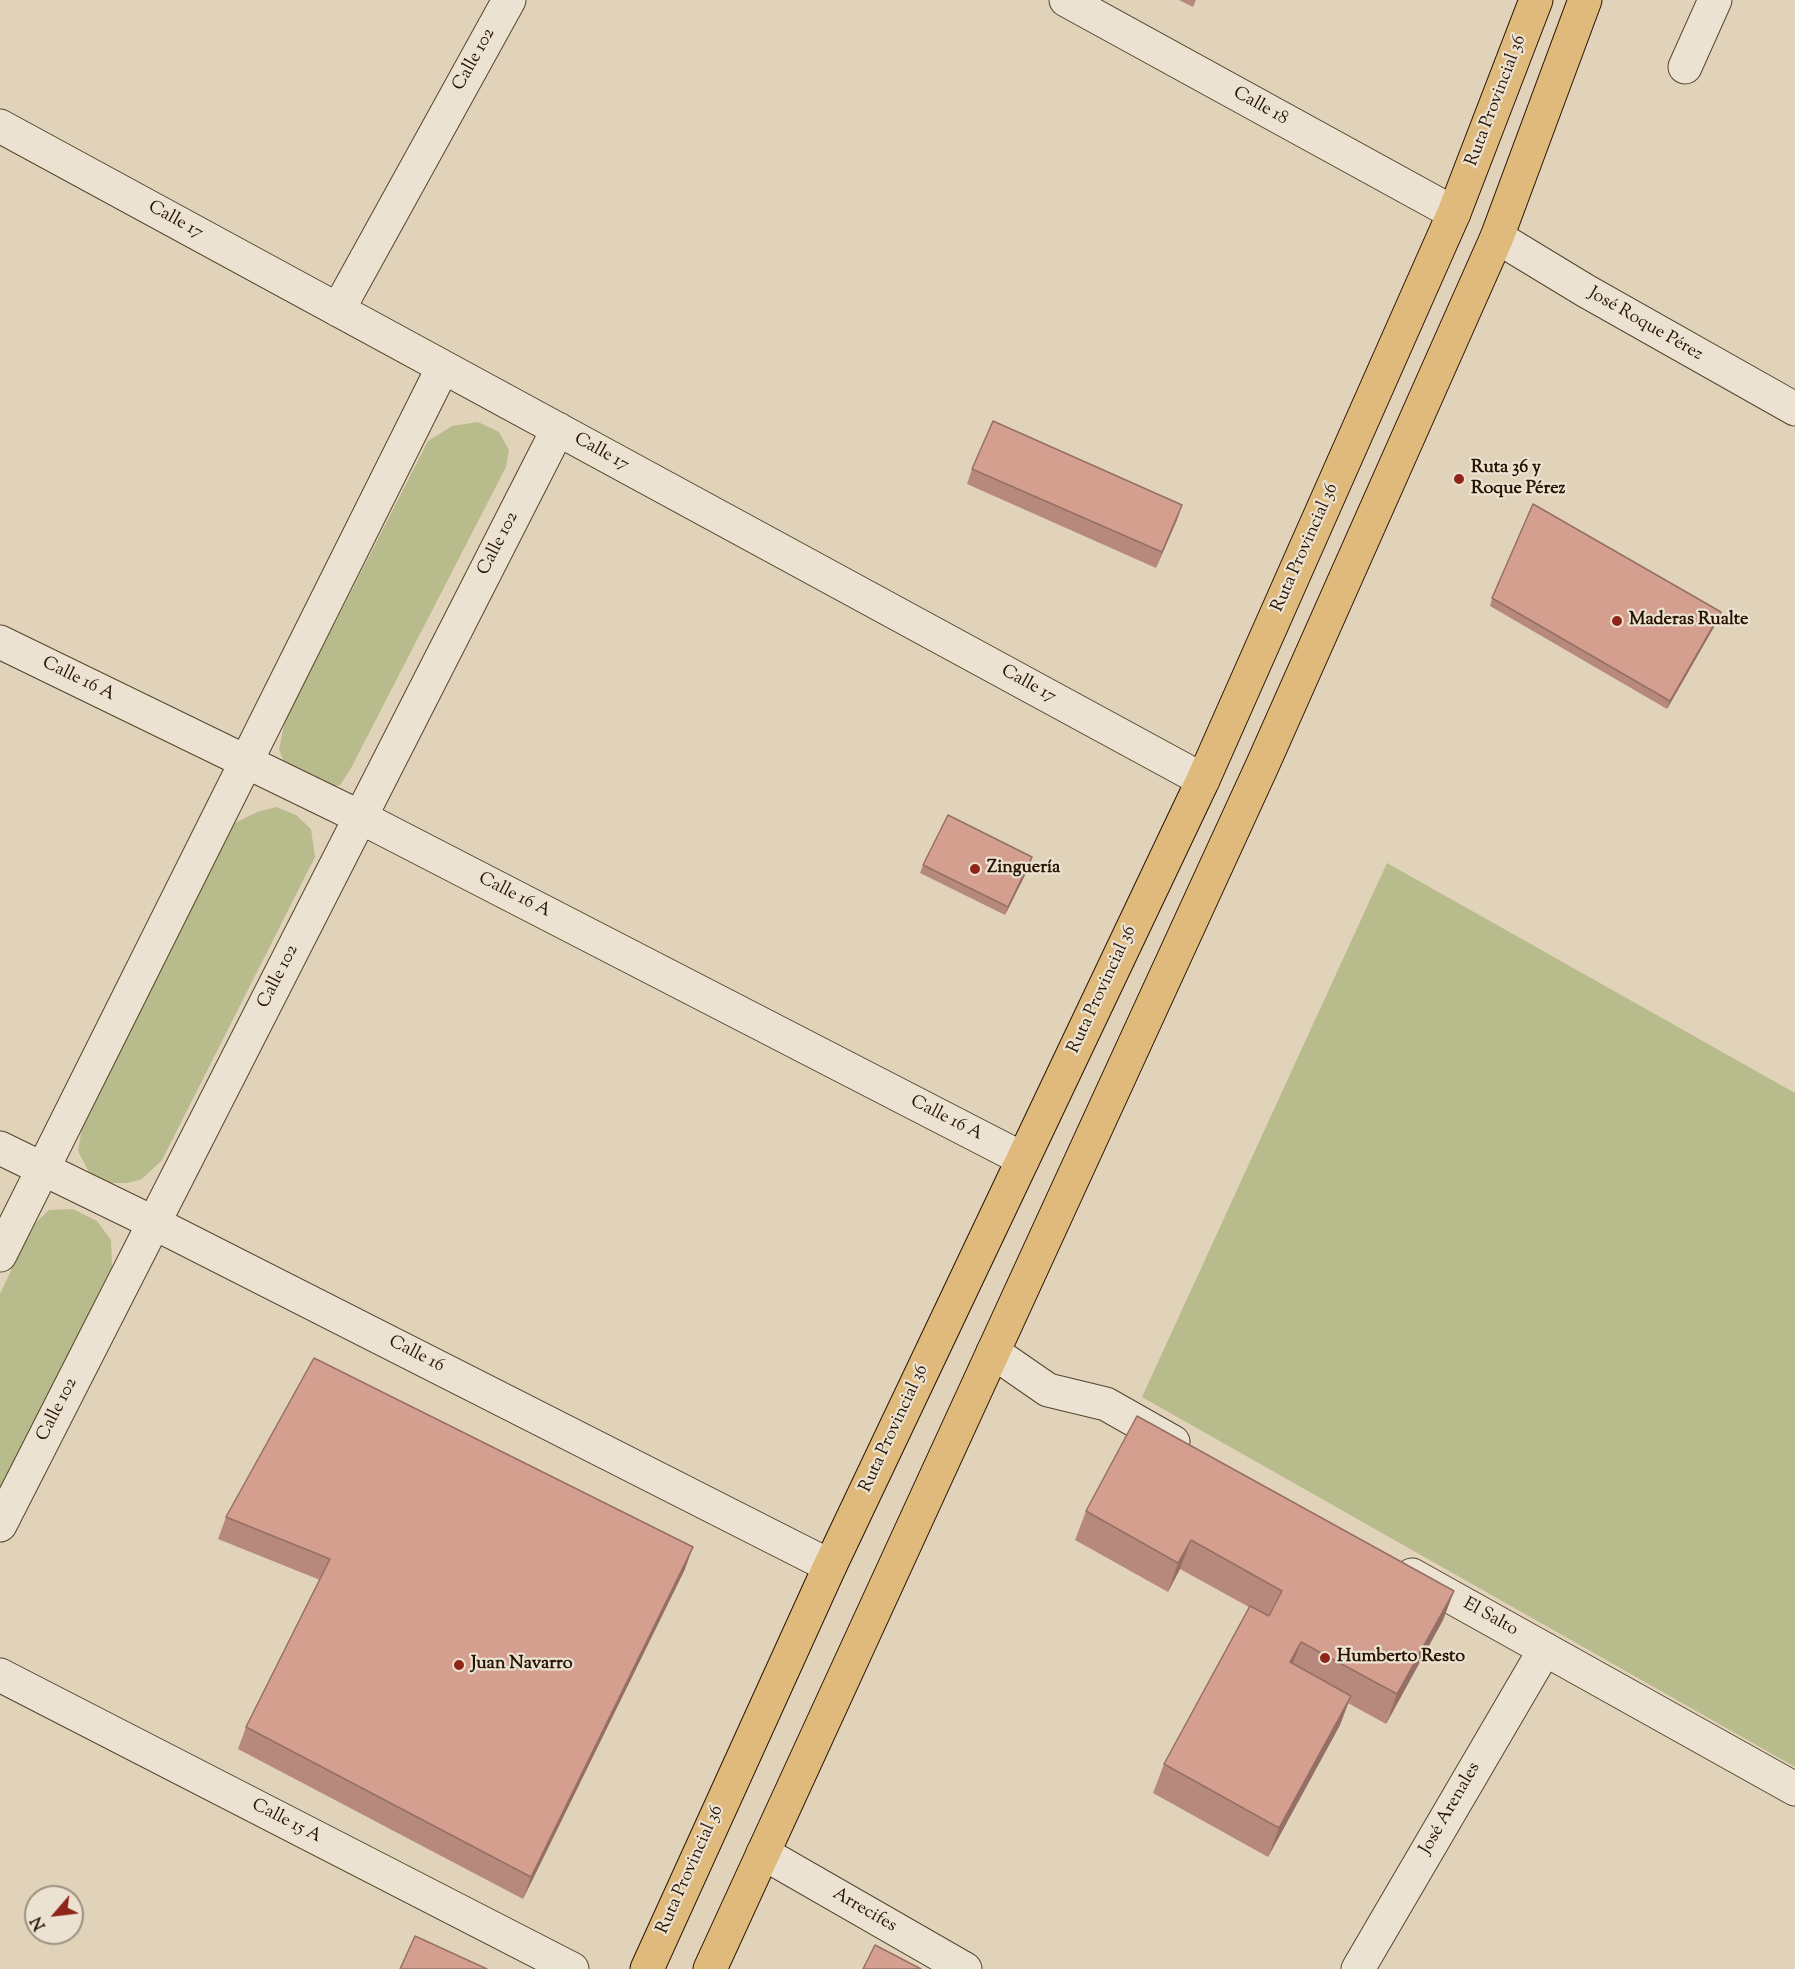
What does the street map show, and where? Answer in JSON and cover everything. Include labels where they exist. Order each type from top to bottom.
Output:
[{"type":"main road","name":"Ruta Provincial 36","points":[[646,1969],[830,1566],[1203,780],[1454,213],[1536,0]]},
{"type":"main road","points":[[710,1969],[1263,764],[1497,237],[1585,0]]},
{"type":"street","name":"Calle 102","points":[[338,310],[509,0]]},
{"type":"street","name":"Calle 18","points":[[1066,0],[1454,213]]},
{"type":"street","points":[[1685,68],[1715,0]]},
{"type":"street","name":"Calle 17","points":[[0,126],[1203,780]]},
{"type":"street","name":"José Roque Pérez","points":[[1497,237],[1586,291],[1795,409]]},
{"type":"street","points":[[0,1255],[444,367]]},
{"type":"street","name":"Calle 102","points":[[0,1525],[558,429]]},
{"type":"street","name":"Calle 16 A","points":[[0,642],[360,816],[1023,1159]]},
{"type":"street","name":"Calle 16","points":[[0,1148],[154,1222],[830,1566]]},
{"type":"street","points":[[993,1353],[1048,1390],[1106,1404],[1200,1457]]},
{"type":"street","name":"El Salto","points":[[1388,1562],[1795,1789]]},
{"type":"street","name":"José Arenales","points":[[1358,1969],[1545,1649]]},
{"type":"street","name":"Calle 15 A","points":[[0,1675],[572,1969]]},
{"type":"street","name":"Arrecifes","points":[[763,1853],[965,1969]]},
{"type":"green space","points":[[478,422],[499,432],[509,450],[506,467],[350,770],[340,785],[321,789],[285,766],[279,749],[285,721],[428,441],[452,426]]},
{"type":"green space","points":[[276,807],[296,815],[311,829],[315,857],[162,1160],[142,1179],[127,1183],[108,1183],[89,1172],[78,1151],[83,1122],[235,823],[257,812]]},
{"type":"green space","points":[[1387,863],[1795,1093],[1795,1767],[1142,1397]]},
{"type":"green space","points":[[73,1209],[97,1221],[111,1240],[112,1266],[0,1494],[0,1294],[32,1226],[49,1210]]},
{"type":"building","points":[[993,421],[1182,505],[1162,552],[972,469]]},
{"type":"building","name":"Maderas Rualte","points":[[1533,504],[1721,612],[1670,701],[1492,598]]},
{"type":"building","name":"Zinguería","points":[[948,815],[1032,857],[1008,907],[923,865]]},
{"type":"building","name":"Juan Navarro","points":[[314,1358],[693,1547],[531,1877],[246,1727],[330,1559],[226,1517]]},
{"type":"building","name":"Humberto Resto","points":[[1137,1416],[1454,1591],[1397,1694],[1301,1642],[1290,1662],[1351,1696],[1279,1828],[1164,1764],[1250,1606],[1269,1616],[1282,1591],[1191,1540],[1178,1563],[1086,1511]]},
{"type":"building","points":[[415,1936],[487,1969],[400,1969]]},
{"type":"building","points":[[875,1945],[921,1969],[863,1969]]},
{"type":"place","name":"Ruta 36 y Roque Pérez","points":[[1459,479]]},
{"type":"place","name":"Maderas Rualte","points":[[1617,621]]},
{"type":"place","name":"Zinguería","points":[[975,869]]},
{"type":"place","name":"Humberto Resto","points":[[1325,1658]]},
{"type":"place","name":"Juan Navarro","points":[[459,1665]]}]
